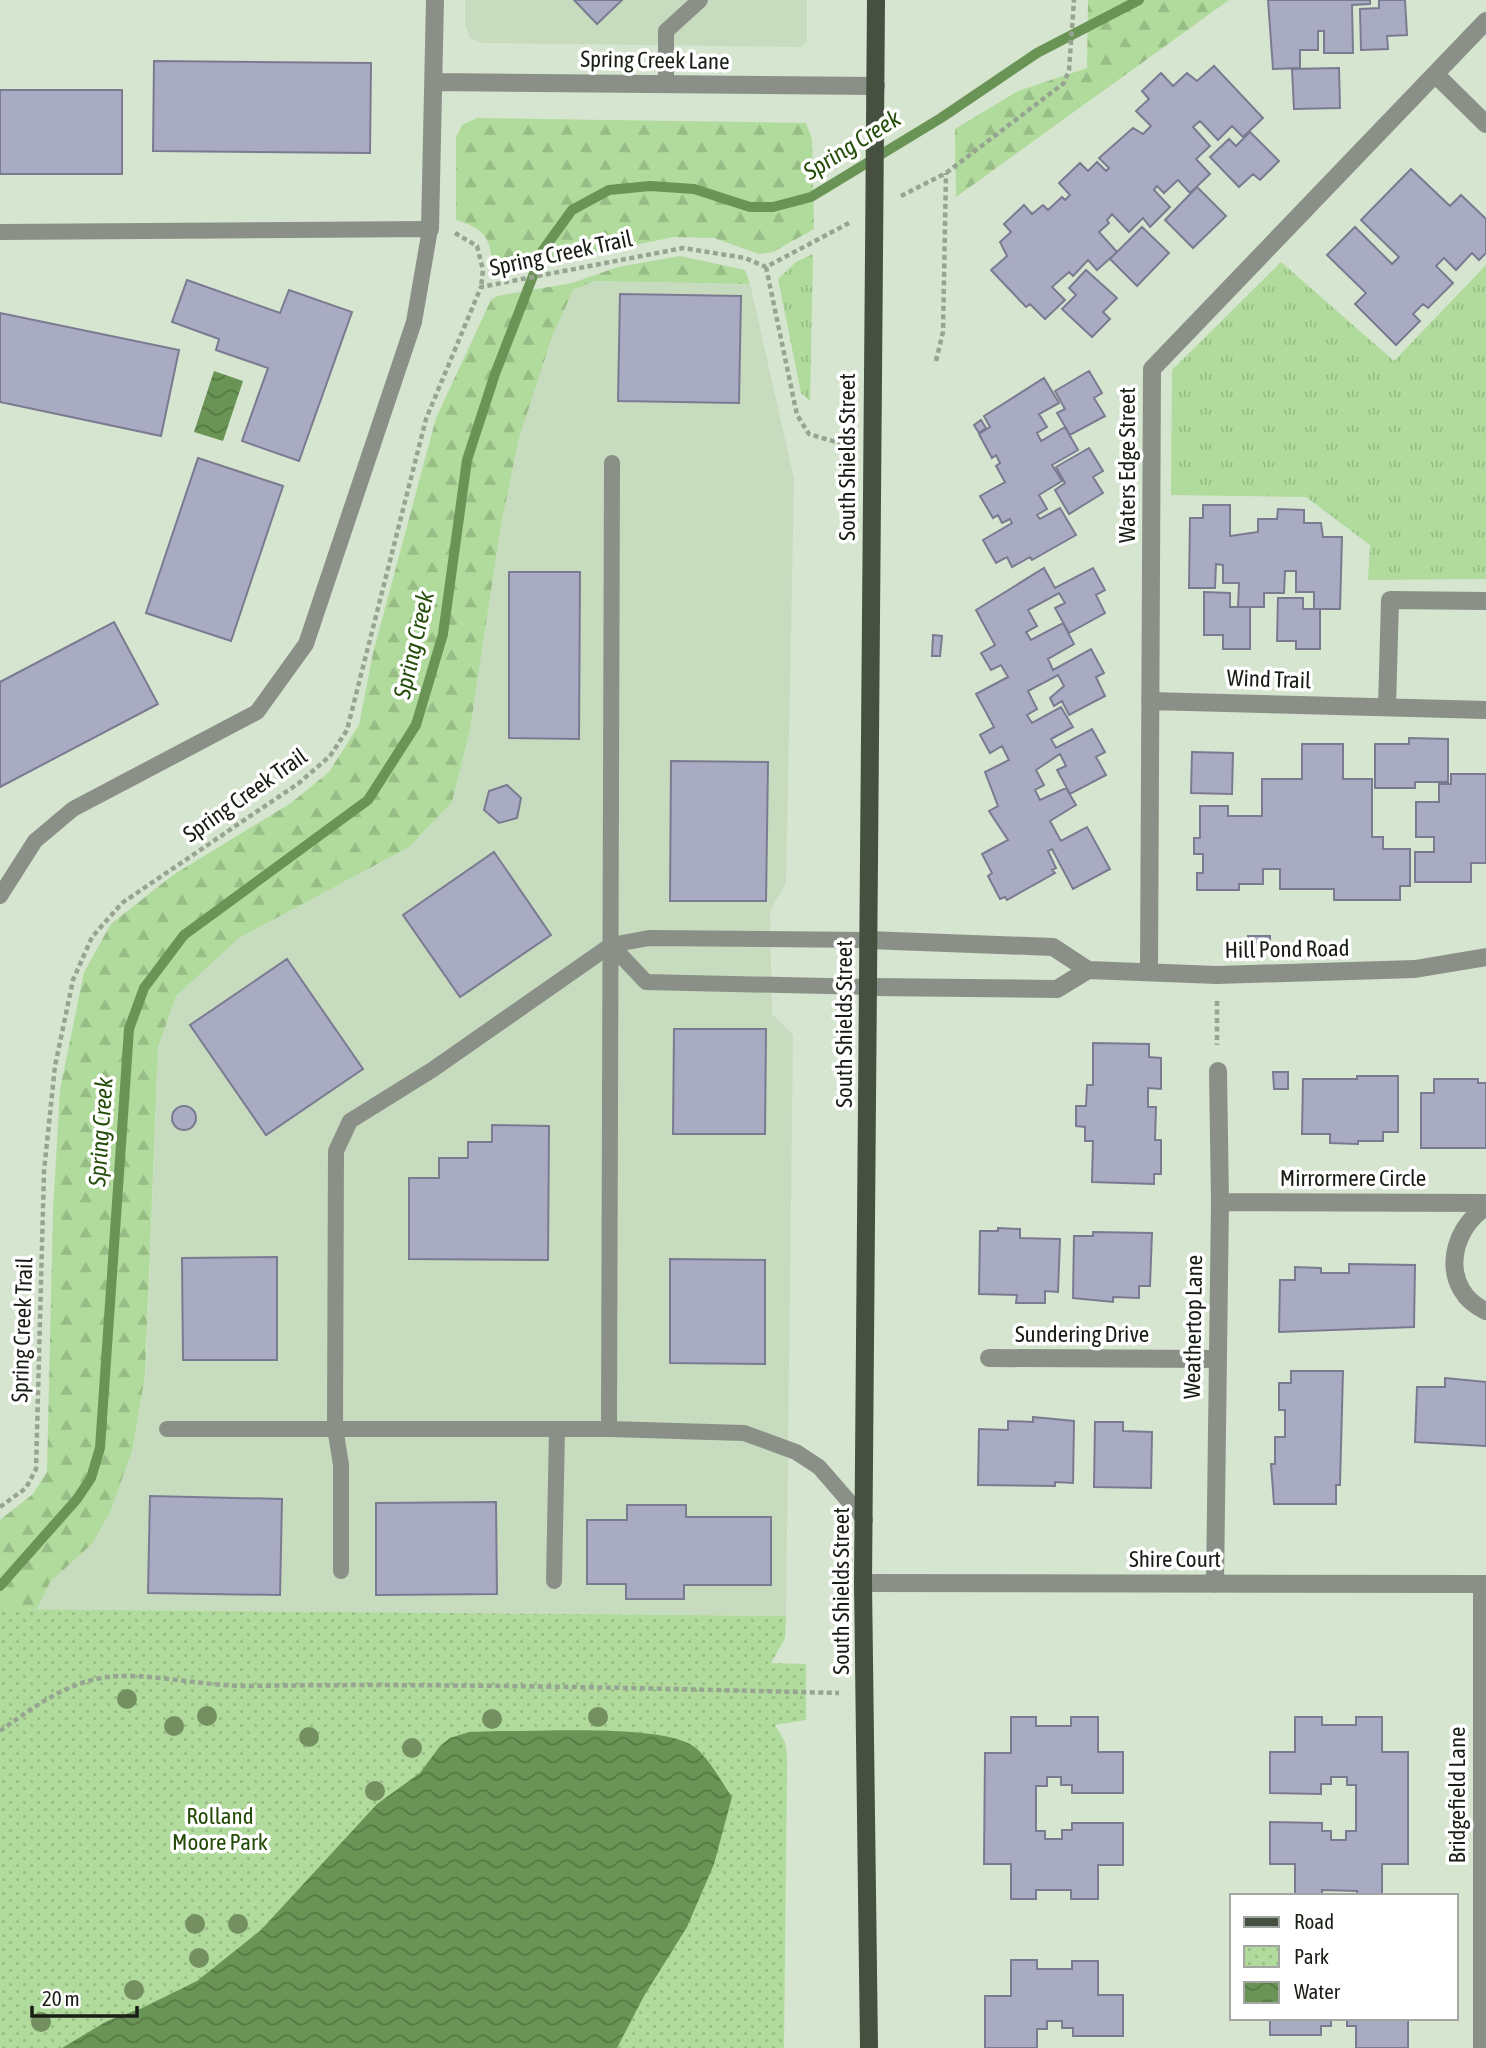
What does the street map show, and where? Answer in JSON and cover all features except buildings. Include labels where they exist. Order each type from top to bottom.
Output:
[{"type":"main road","name":"South Shields Street","points":[[869,2048],[863,1583],[877,0]]},
{"type":"street","points":[[430,229],[435,0]]},
{"type":"street","name":"Waters Edge Street","points":[[1149,971],[1152,369],[1486,21]]},
{"type":"street","points":[[1436,74],[1486,124]]},
{"type":"street","name":"Spring Creek Lane","points":[[434,82],[876,86]]},
{"type":"street","points":[[1387,707],[1390,600],[1486,601]]},
{"type":"street","name":"Wind Trail","points":[[1150,701],[1486,710]]},
{"type":"street","points":[[868,940],[1053,947],[1088,970],[1057,989],[870,987]]},
{"type":"street","name":"Hill Pond Road","points":[[1088,970],[1217,975],[1415,969],[1486,957]]},
{"type":"street","name":"Weathertop Lane","points":[[1215,1584],[1220,1202],[1217,1070]]},
{"type":"street","name":"Mirrormere Circle","points":[[1220,1202],[1486,1205]]},
{"type":"street","name":"Mirrormere Circle","points":[[1486,1205],[1473,1215],[1461,1230],[1455,1247],[1455,1269],[1462,1291],[1477,1307],[1486,1311]]},
{"type":"street","name":"Sundering Drive","points":[[989,1358],[1217,1359]]},
{"type":"street","name":"Shire Court","points":[[863,1583],[1484,1585]]},
{"type":"street","name":"Bridgefield Lane","points":[[1482,2048],[1484,1585]]},
{"type":"lane","points":[[666,85],[666,31],[700,0]]},
{"type":"lane","points":[[0,232],[430,229],[414,322],[306,644],[257,712],[73,809],[35,841],[0,896]]},
{"type":"lane","points":[[609,1429],[612,463]]},
{"type":"lane","points":[[341,1572],[341,1465],[335,1427],[336,1151],[350,1121],[432,1070],[611,944],[649,938],[868,940]]},
{"type":"lane","points":[[611,944],[646,982],[870,987]]},
{"type":"lane","points":[[167,1429],[335,1427],[744,1433],[796,1452],[819,1467],[865,1520]]},
{"type":"lane","points":[[554,1581],[556,1429]]},
{"type":"path","points":[[936,361],[943,332],[946,173],[1056,90],[1069,70],[1074,0]]},
{"type":"path","points":[[430,229],[460,234],[477,246],[483,270],[481,287]]},
{"type":"path","points":[[809,244],[766,267],[797,415],[809,434],[815,435]]},
{"type":"path","name":"Spring Creek Trail","points":[[0,1507],[26,1488],[36,1469],[44,1171],[55,1066],[73,980],[92,937],[121,902],[299,783],[330,756],[347,730],[426,419],[481,287],[566,273],[654,251],[683,248],[745,258],[766,267]]},
{"type":"path","points":[[1217,975],[1217,1070]]},
{"type":"path","points":[[0,1731],[51,1695],[77,1684],[110,1676],[242,1686],[545,1686],[865,1694]]},
{"type":"shaded area","points":[[465,0],[807,0],[807,42],[801,47],[483,43],[470,38],[465,24]]},
{"type":"shaded area","points":[[594,281],[750,284],[794,479],[786,883],[770,911],[772,1014],[793,1035],[786,1616],[37,1609],[50,1582],[92,1544],[132,1451],[146,1372],[158,1047],[176,996],[239,938],[409,847],[452,802],[470,729],[501,525],[519,438],[552,337],[573,290]]},
{"type":"green space","points":[[1088,0],[1229,0],[956,197],[955,129],[1018,91],[1087,68]]},
{"type":"green space","points":[[477,118],[806,123],[812,139],[814,229],[773,252],[759,254],[714,238],[674,237],[494,274],[489,245],[482,233],[456,220],[456,137],[462,125]]},
{"type":"green space","points":[[813,254],[810,401],[801,393],[778,279],[796,262]]},
{"type":"green space","points":[[680,256],[745,270],[750,284],[594,281],[573,290],[552,337],[519,438],[501,525],[470,729],[452,802],[409,847],[239,938],[176,996],[158,1047],[145,1376],[132,1451],[110,1512],[92,1544],[50,1582],[37,1609],[0,1609],[0,1520],[33,1494],[47,1472],[53,1211],[60,1090],[84,972],[111,924],[173,875],[291,803],[329,772],[359,725],[373,653],[436,418],[491,300],[497,296],[572,283],[618,267]]},
{"type":"green space","points":[[1281,262],[1394,361],[1486,265],[1486,579],[1368,580],[1370,545],[1306,497],[1171,495],[1172,370]]},
{"type":"green space","name":"Rolland Moore Park","points":[[0,1609],[786,1616],[785,1638],[771,1663],[806,1664],[806,1720],[775,1725],[785,1742],[787,1758],[784,2048],[0,2048]]},
{"type":"water","points":[[214,371],[243,381],[223,441],[194,432]]},
{"type":"water","points":[[469,1732],[633,1732],[682,1741],[702,1754],[732,1797],[714,1864],[687,1927],[644,1996],[617,2048],[62,2048],[107,2021],[142,2008],[197,1981],[261,1930],[377,1804],[420,1773],[440,1746],[450,1738]]},
{"type":"waterway","name":"Spring Creek","points":[[0,1586],[77,1499],[91,1478],[100,1448],[129,1029],[144,988],[184,935],[368,800],[416,725],[443,634],[467,460],[495,374],[543,250],[572,210],[609,190],[650,186],[694,189],[750,207],[773,207],[811,197],[941,118],[1037,53],[1139,0]]}]
